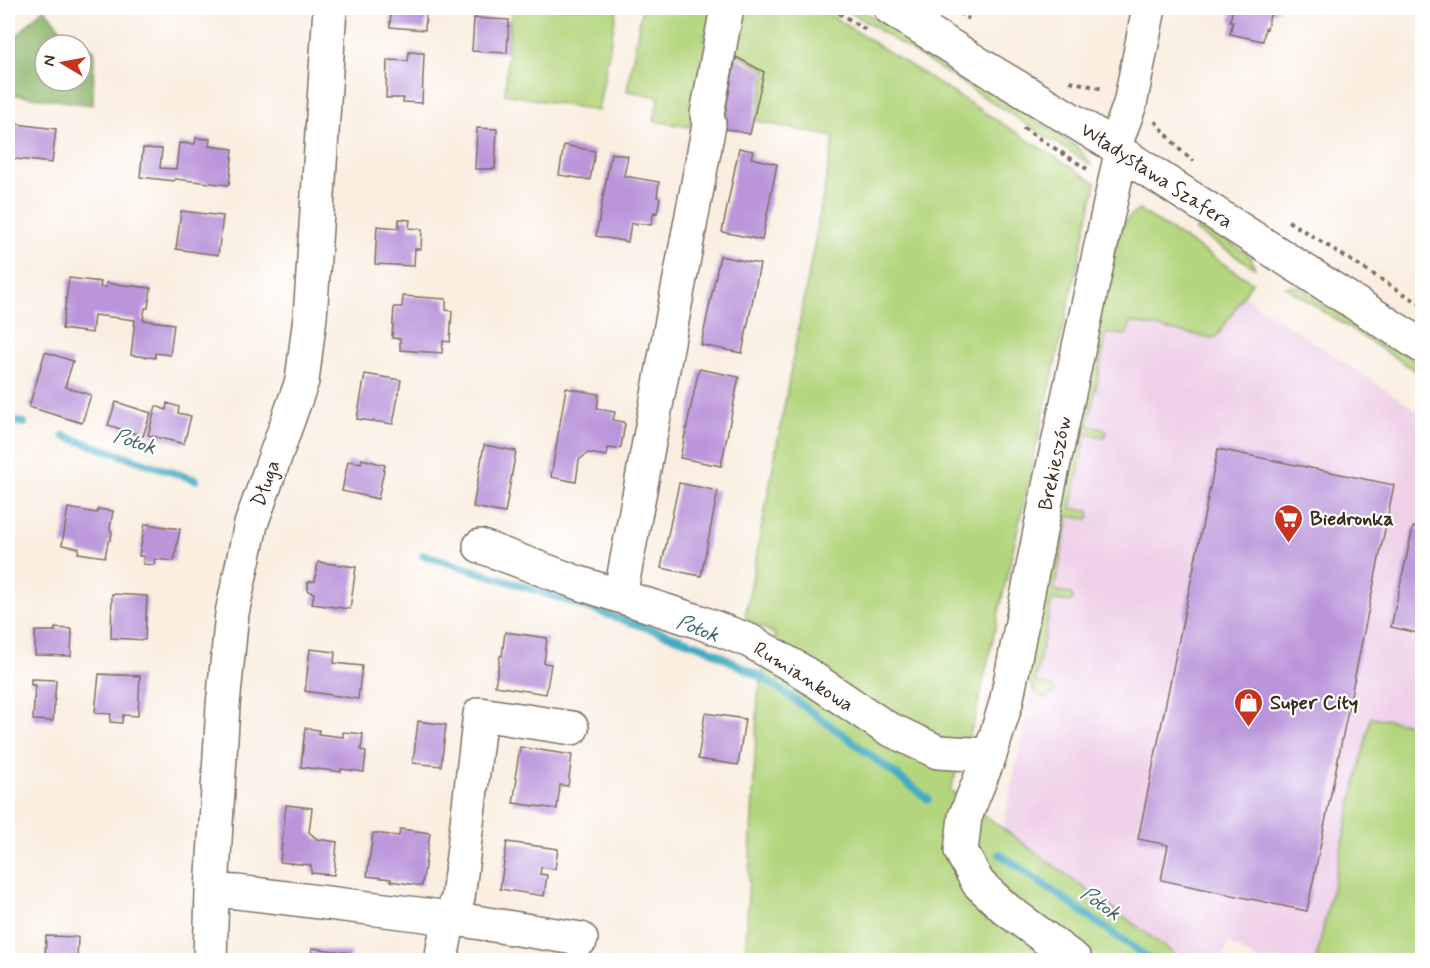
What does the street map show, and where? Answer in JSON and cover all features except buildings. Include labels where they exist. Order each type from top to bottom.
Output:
[{"type":"street","name":"Długa","points":[[210,960],[223,705],[232,613],[251,524],[302,381],[312,289],[330,8]]},
{"type":"street","points":[[620,596],[709,125],[707,114],[727,8]]},
{"type":"street","name":"Władysława Szafera","points":[[890,8],[1118,149],[1422,346]]},
{"type":"street","name":"Brekieszów","points":[[1075,960],[1006,909],[978,883],[960,851],[964,818],[987,763],[1006,703],[1118,149],[1130,104],[1149,8]]},
{"type":"street","name":"Rumiankowa","points":[[480,546],[576,582],[697,621],[750,641],[800,670],[885,727],[938,752],[987,763]]},
{"type":"street","points":[[442,960],[443,945],[458,898],[480,714],[572,728]]},
{"type":"street","points":[[212,891],[237,892],[450,918],[581,939]]},
{"type":"path","points":[[951,8],[969,19]]},
{"type":"path","points":[[1062,78],[1107,91]]},
{"type":"path","points":[[1151,117],[1182,152],[1198,164]]},
{"type":"path","points":[[1282,218],[1422,305]]},
{"type":"shaded area","points":[[1142,228],[1422,414],[1422,726],[1371,717],[1316,960],[1257,960],[1228,942],[1223,960],[1183,960],[1003,830],[1106,325]]},
{"type":"green space","points":[[44,8],[64,33],[33,33],[33,93],[93,93],[94,50],[93,105],[8,94],[8,45]]},
{"type":"green space","points":[[511,8],[617,8],[598,111],[505,94]]},
{"type":"green space","points":[[642,8],[712,8],[690,127],[654,121],[659,97],[627,91]]},
{"type":"green space","points":[[746,8],[819,8],[1096,183],[974,722],[950,790],[1183,960],[1033,960],[1020,953],[1019,960],[745,960],[758,696],[764,669],[776,635],[745,618],[834,137],[756,121],[766,71],[737,54]]},
{"type":"green space","points":[[844,8],[859,8],[1058,134],[1081,151],[1091,165]]},
{"type":"green space","points":[[1139,210],[1252,282],[1215,337],[1210,338],[1131,322],[1127,334],[1107,333],[1088,425],[1106,430],[1107,433],[1104,437],[1086,434],[1071,508],[1088,511],[1090,516],[1088,519],[1069,516],[1054,590],[1073,597],[1072,601],[1068,602],[1052,599],[1035,682],[1054,689],[1053,694],[1045,698],[1032,688],[1023,662],[1120,226]]},
{"type":"green space","points":[[1199,223],[1244,250],[1251,258],[1255,268],[1196,231]]},
{"type":"green space","points":[[1286,287],[1306,289],[1318,300],[1422,365],[1422,375]]},
{"type":"green space","points":[[1371,717],[1422,726],[1422,942],[1419,960],[1316,960]]},
{"type":"waterway","name":"Potok","points":[[8,420],[24,423]]},
{"type":"waterway","name":"Potok","points":[[64,436],[196,480]]},
{"type":"waterway","name":"Potok","points":[[423,555],[704,647],[768,681],[928,799]]},
{"type":"waterway","name":"Potok","points":[[1000,854],[1151,960]]},
{"type":"place","name":"Biedronka","points":[[1289,544]]},
{"type":"place","name":"Super City","points":[[1249,728]]}]
